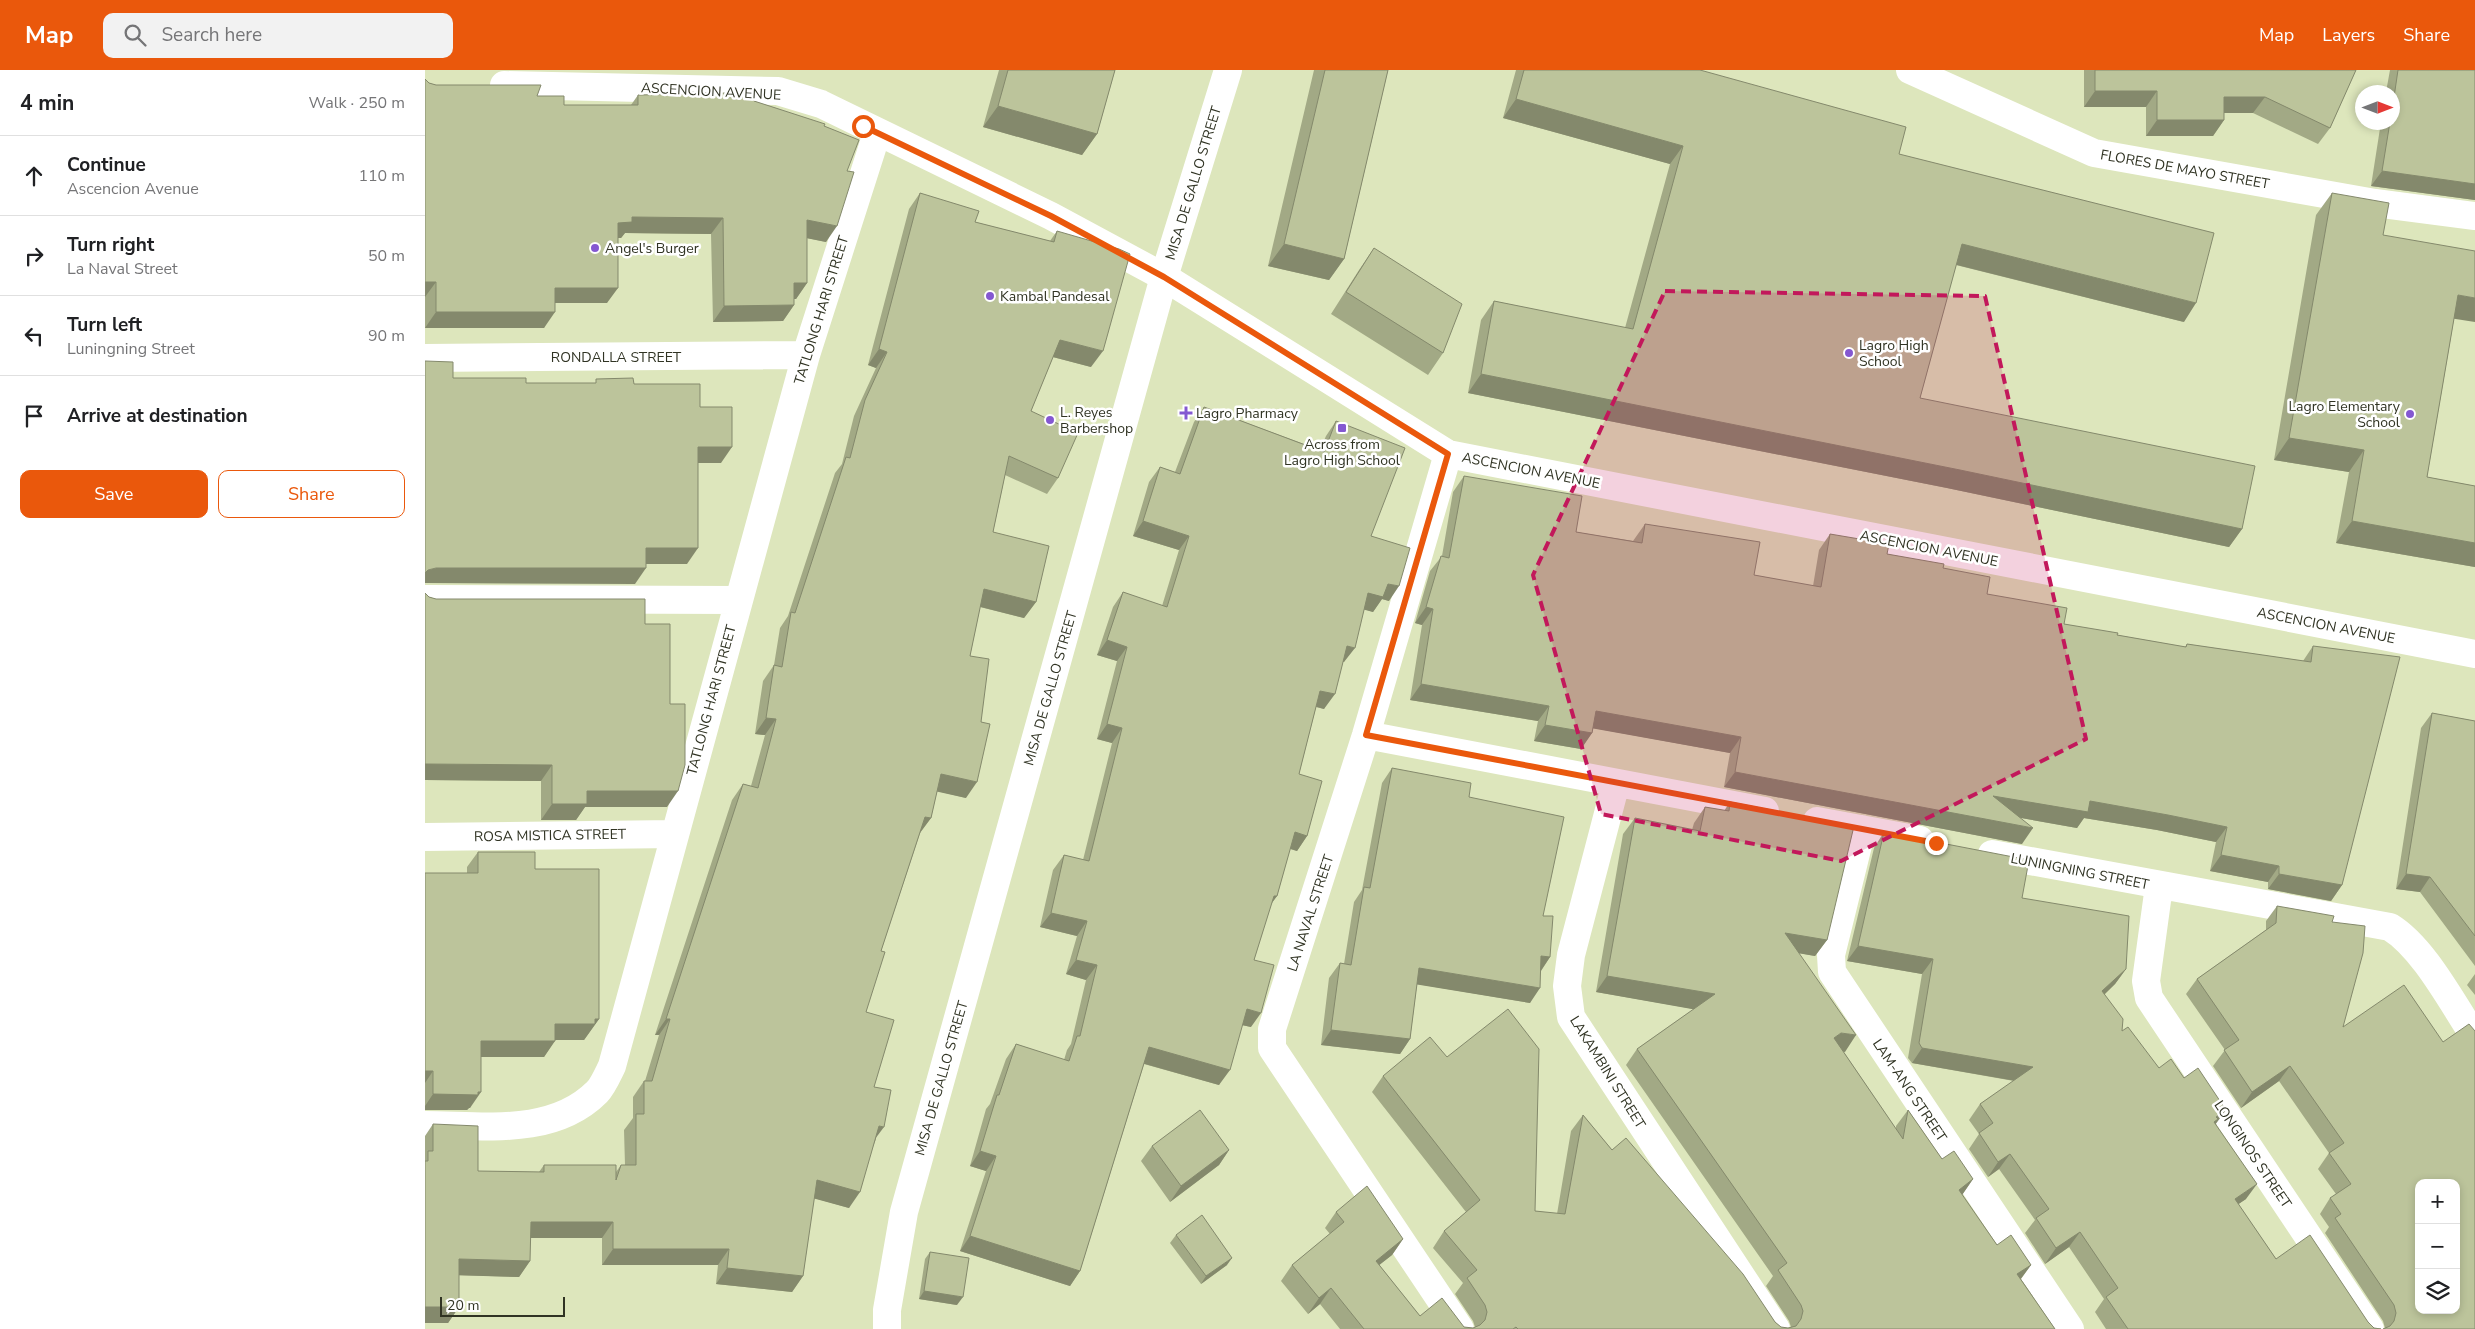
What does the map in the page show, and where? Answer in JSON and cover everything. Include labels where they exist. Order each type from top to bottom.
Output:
[{"type":"street","name":"MISA DE GALLO STREET","points":[[887,1319],[904,1212],[1164,277],[1228,70]]},
{"type":"street","name":"FLORES DE MAYO STREET","points":[[1911,70],[2094,153],[2375,202],[2475,216]]},
{"type":"street","name":"ASCENCION AVENUE","points":[[475,85],[557,77],[778,91],[821,104],[877,133],[1051,216],[1164,277],[1448,454],[2475,654]]},
{"type":"street","name":"TATLONG HARI STREET","points":[[425,1125],[521,1126],[549,1121],[576,1109],[598,1091],[612,1066],[806,355],[877,133]]},
{"type":"street","name":"RONDALLA STREET","points":[[425,358],[806,355]]},
{"type":"street","name":"LA NAVAL STREET","points":[[1448,454],[1366,735],[1272,1029],[1272,1048],[1460,1329]]},
{"type":"street","points":[[425,599],[739,600]]},
{"type":"street","name":"LUNINGNING STREET","points":[[1366,735],[2159,886],[2390,927],[2404,935],[2416,949],[2475,1037]]},
{"type":"street","name":"LAKAMBINI STREET","points":[[1616,783],[1571,956],[1567,986],[1571,1017],[1776,1329]]},
{"type":"street","name":"LAM-ANG STREET","points":[[1862,829],[1831,955],[1832,972],[2070,1329]]},
{"type":"street","name":"ROSA MISTICA STREET","points":[[425,837],[675,834]]},
{"type":"street","name":"LONGINOS STREET","points":[[2159,886],[2145,981],[2149,998],[2370,1329]]},
{"type":"highlighted area","points":[[1665,291],[1985,296],[2086,739],[1841,861],[1601,814],[1533,575]]},
{"type":"building","points":[[1008,70],[1115,70],[1097,134],[998,106]]},
{"type":"building","points":[[1325,70],[1388,70],[1344,259],[1284,244]]},
{"type":"building","points":[[1524,70],[1700,70],[1906,127],[1899,154],[2214,233],[2196,303],[1962,244],[1920,398],[2255,466],[2242,529],[1960,470],[1481,374],[1494,301],[1633,329],[1683,146],[1516,99]]},
{"type":"building","points":[[2095,70],[2356,70],[2330,128],[2265,97],[2224,97],[2224,120],[2157,120],[2157,91],[2095,91]]},
{"type":"building","points":[[2398,70],[2475,70],[2475,184],[2382,171],[2389,130],[2400,130],[2400,85],[2396,85]]},
{"type":"building","points":[[425,79],[429,83],[436,85],[541,85],[537,96],[564,96],[564,105],[638,105],[638,95],[689,94],[689,92],[754,94],[754,101],[825,124],[824,126],[859,140],[847,171],[854,172],[837,226],[807,220],[807,283],[794,283],[794,305],[724,306],[723,218],[632,217],[632,222],[618,223],[618,288],[555,288],[555,312],[436,312],[436,282],[425,282]]},
{"type":"building","points":[[920,193],[979,211],[975,222],[1054,242],[1057,231],[1130,254],[1103,351],[1060,340],[1031,411],[1078,433],[1058,478],[1009,456],[993,532],[1049,546],[1036,602],[984,589],[970,656],[989,659],[981,722],[990,724],[977,782],[941,774],[931,818],[925,817],[881,951],[885,952],[866,1012],[894,1020],[874,1087],[891,1090],[884,1127],[879,1126],[860,1192],[817,1180],[803,1276],[727,1268],[729,1249],[613,1249],[613,1222],[531,1222],[530,1261],[459,1259],[459,1307],[425,1307],[425,1161],[428,1161],[428,1151],[433,1151],[433,1124],[478,1126],[478,1171],[544,1172],[544,1165],[616,1165],[616,1180],[621,1165],[636,1165],[636,1114],[644,1114],[644,1081],[652,1081],[670,1019],[666,1019],[743,784],[758,788],[776,719],[766,718],[774,665],[782,667],[791,612],[795,613],[846,457],[850,458],[865,400],[887,352],[879,349]]},
{"type":"building","points":[[2332,193],[2389,203],[2383,235],[2475,251],[2475,298],[2458,295],[2427,477],[2475,486],[2475,543],[2352,521],[2364,450],[2289,438]]},
{"type":"building","points":[[1374,248],[1462,304],[1443,353],[1346,292]]},
{"type":"building","points":[[425,361],[453,362],[453,378],[526,378],[526,383],[596,383],[596,379],[633,378],[634,384],[700,384],[700,407],[732,407],[732,447],[698,447],[698,548],[646,548],[646,568],[436,568],[425,573]]},
{"type":"building","points":[[1204,407],[1324,452],[1336,421],[1405,448],[1371,536],[1410,548],[1399,586],[1388,584],[1383,597],[1368,593],[1355,648],[1347,646],[1335,694],[1320,691],[1299,774],[1322,781],[1307,836],[1295,832],[1277,896],[1274,896],[1254,960],[1274,965],[1261,1013],[1247,1009],[1230,1070],[1149,1047],[1080,1271],[970,1236],[996,1156],[980,1151],[997,1095],[999,1095],[1016,1044],[1069,1061],[1077,1036],[1080,1036],[1097,965],[1076,960],[1087,921],[1051,913],[1064,855],[1089,861],[1122,728],[1107,724],[1127,647],[1107,640],[1123,592],[1167,607],[1189,536],[1143,521],[1160,467],[1180,474]]},
{"type":"building","points":[[1464,476],[1582,496],[1576,532],[1642,543],[1645,524],[1760,542],[1754,575],[1821,587],[1830,534],[1889,544],[1887,554],[1944,564],[1943,568],[1990,577],[1987,594],[2067,608],[2064,624],[2186,647],[2187,644],[2311,662],[2313,646],[2400,657],[2342,885],[2279,874],[2279,866],[2221,855],[2227,827],[2090,801],[2088,812],[1993,796],[2033,828],[1735,772],[1741,737],[1596,711],[1592,733],[1545,725],[1549,706],[1421,684],[1433,609],[1426,607],[1441,556],[1449,558]]},
{"type":"building","points":[[425,593],[429,597],[436,599],[645,599],[645,624],[670,624],[670,704],[685,704],[685,765],[678,791],[587,791],[587,804],[552,804],[552,765],[425,764]]},
{"type":"building","points":[[2432,713],[2475,721],[2475,936],[2430,877],[2406,874]]},
{"type":"building","points":[[1392,768],[1471,783],[1469,797],[1564,817],[1543,916],[1553,916],[1550,957],[1541,956],[1540,988],[1419,968],[1410,1039],[1331,1030],[1340,963],[1351,965],[1364,887],[1370,888]]},
{"type":"building","points":[[1730,802],[1854,826],[1827,940],[1785,933],[1856,1035],[1841,1033],[1834,1038],[1903,1139],[1908,1110],[1942,1159],[1954,1151],[1973,1179],[1959,1190],[1997,1245],[2011,1235],[2031,1265],[2017,1274],[2055,1329],[1518,1329],[1516,1327],[1513,1329],[1364,1329],[1331,1288],[1319,1298],[1292,1265],[1344,1222],[1336,1212],[1367,1186],[1403,1239],[1376,1261],[1420,1316],[1442,1298],[1464,1327],[1473,1328],[1485,1320],[1487,1312],[1485,1305],[1467,1278],[1477,1270],[1444,1231],[1480,1200],[1383,1076],[1430,1037],[1447,1057],[1508,1009],[1539,1049],[1535,1211],[1565,1214],[1583,1115],[1612,1150],[1626,1138],[1743,1274],[1775,1322],[1781,1327],[1796,1326],[1801,1319],[1803,1311],[1778,1270],[1787,1263],[1637,1049],[1715,994],[1607,976],[1635,818],[1700,831],[1705,807],[1729,811]]},
{"type":"building","points":[[1884,832],[2029,860],[2022,898],[2129,916],[2126,969],[2102,991],[2123,1019],[2122,1031],[2128,1027],[2159,1068],[2171,1059],[2184,1078],[2198,1068],[2226,1110],[2216,1117],[2218,1119],[2214,1122],[2257,1184],[2235,1199],[2276,1259],[2310,1235],[2368,1322],[2374,1328],[2381,1329],[2128,1329],[2106,1297],[2118,1288],[2080,1232],[2056,1248],[2036,1218],[2049,1209],[2010,1154],[1998,1162],[1979,1133],[1993,1123],[1980,1104],[2033,1067],[1922,1048],[1919,1043],[1933,959],[1858,946]]},
{"type":"building","points":[[478,852],[535,852],[535,869],[599,869],[599,1019],[595,1019],[595,1024],[555,1024],[555,1041],[481,1041],[481,1092],[478,1092],[478,1095],[433,1094],[433,1071],[425,1071],[425,873],[478,873]]},
{"type":"building","points":[[2277,906],[2334,916],[2332,922],[2365,926],[2363,953],[2343,1027],[2404,985],[2443,1042],[2469,1024],[2475,1031],[2475,1329],[2383,1329],[2390,1326],[2394,1321],[2396,1313],[2394,1305],[2335,1218],[2341,1214],[2330,1198],[2351,1184],[2329,1153],[2344,1143],[2290,1066],[2252,1092],[2224,1050],[2239,1040],[2197,979],[2276,923]]},
{"type":"building","points":[[1200,1110],[1229,1150],[1181,1186],[1152,1146]]},
{"type":"building","points":[[1202,1215],[1232,1258],[1206,1276],[1176,1235]]},
{"type":"building","points":[[930,1252],[969,1258],[963,1297],[924,1291]]},
{"type":"place","name":"Angel's Burger","points":[[595,248]]},
{"type":"place","name":"Kambal Pandesal","points":[[990,296]]},
{"type":"place","name":"Lagro High School","points":[[1849,353]]},
{"type":"place","name":"Lagro Pharmacy","points":[[1186,413]]},
{"type":"place","name":"Lagro Elementary School","points":[[2410,414]]},
{"type":"place","name":"L. Reyes Barbershop","points":[[1050,420]]},
{"type":"place","name":"Across from Lagro High School","points":[[1342,428]]},
{"type":"route","points":[[863,126],[1051,216],[1164,277],[1448,454],[1366,735],[1936,843]]}]
